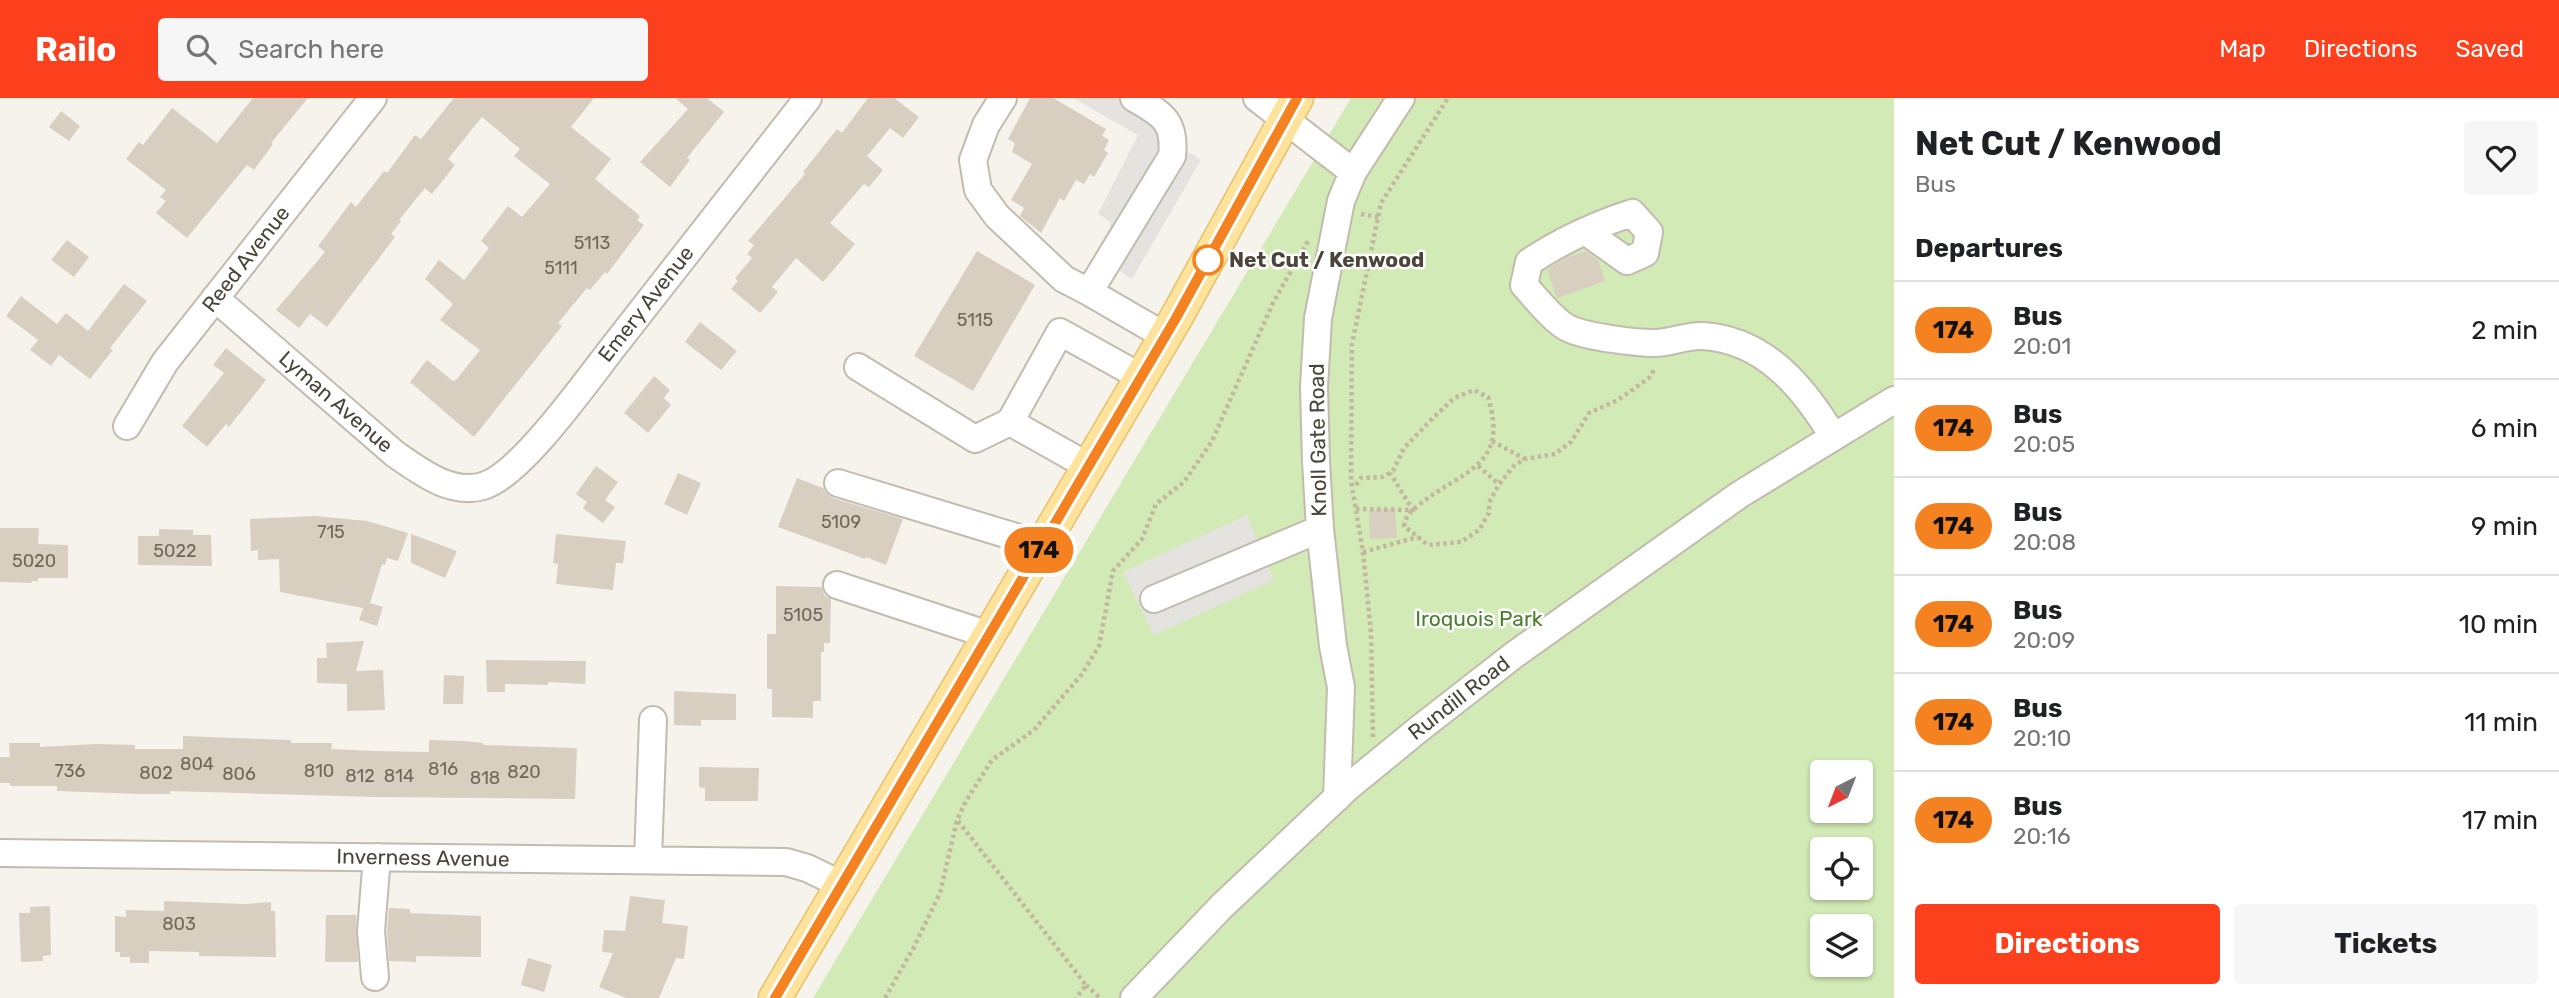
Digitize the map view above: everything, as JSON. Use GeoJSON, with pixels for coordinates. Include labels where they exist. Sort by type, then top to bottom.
{"type":"FeatureCollection","features":[{"type":"Feature","properties":{"kind":"main road"},"geometry":{"type":"LineString","coordinates":[[775,998],[1141,377],[1290,109]]}},
{"type":"Feature","properties":{"kind":"street","name":"Reed Avenue"},"geometry":{"type":"LineString","coordinates":[[127,426],[165,362],[373,98]]}},
{"type":"Feature","properties":{"kind":"street","name":"Emery Avenue"},"geometry":{"type":"LineString","coordinates":[[467,488],[486,485],[507,475],[521,461],[808,98]]}},
{"type":"Feature","properties":{"kind":"street"},"geometry":{"type":"LineString","coordinates":[[1003,98],[986,125],[973,160],[978,190],[997,216],[1064,279],[1165,335]]}},
{"type":"Feature","properties":{"kind":"street"},"geometry":{"type":"LineString","coordinates":[[1089,292],[1172,156],[1174,140],[1170,126],[1160,113],[1134,98]]}},
{"type":"Feature","properties":{"kind":"street"},"geometry":{"type":"LineString","coordinates":[[1257,98],[1290,109],[1353,172]]}},
{"type":"Feature","properties":{"kind":"street","name":"Knoll Gate Road"},"geometry":{"type":"LineString","coordinates":[[1337,798],[1341,687],[1333,646],[1320,530],[1314,387],[1318,318],[1340,201],[1353,172],[1401,98]]}},
{"type":"Feature","properties":{"kind":"street"},"geometry":{"type":"LineString","coordinates":[[1585,231],[1560,241],[1530,262],[1524,285],[1569,329],[1614,339],[1655,343],[1702,336],[1736,343],[1768,359],[1798,384],[1833,436]]}},
{"type":"Feature","properties":{"kind":"street","name":"Lyman Avenue"},"geometry":{"type":"LineString","coordinates":[[215,298],[395,454],[425,475],[448,485],[467,488]]}},
{"type":"Feature","properties":{"kind":"street"},"geometry":{"type":"LineString","coordinates":[[858,367],[975,439],[1010,422],[1060,332],[1141,377]]}},
{"type":"Feature","properties":{"kind":"street","name":"Rundill Road"},"geometry":{"type":"LineString","coordinates":[[1134,998],[1213,915],[1386,755],[1555,625],[1739,495],[1894,400]]}},
{"type":"Feature","properties":{"kind":"street"},"geometry":{"type":"LineString","coordinates":[[1010,422],[1088,466]]}},
{"type":"Feature","properties":{"kind":"street"},"geometry":{"type":"LineString","coordinates":[[838,483],[1042,545]]}},
{"type":"Feature","properties":{"kind":"street"},"geometry":{"type":"LineString","coordinates":[[1154,599],[1320,530]]}},
{"type":"Feature","properties":{"kind":"street"},"geometry":{"type":"LineString","coordinates":[[837,584],[989,635]]}},
{"type":"Feature","properties":{"kind":"street"},"geometry":{"type":"LineString","coordinates":[[648,860],[653,720]]}},
{"type":"Feature","properties":{"kind":"street","name":"Inverness Avenue"},"geometry":{"type":"LineString","coordinates":[[0,853],[786,862],[807,868],[842,885]]}},
{"type":"Feature","properties":{"kind":"street"},"geometry":{"type":"LineString","coordinates":[[375,977],[371,931],[377,857]]}},
{"type":"Feature","properties":{"kind":"path"},"geometry":{"type":"LineString","coordinates":[[1386,755],[1371,735],[1371,633],[1363,552],[1351,481],[1352,344],[1381,203],[1448,98]]}},
{"type":"Feature","properties":{"kind":"path"},"geometry":{"type":"LineString","coordinates":[[1356,212],[1378,217]]}},
{"type":"Feature","properties":{"kind":"path"},"geometry":{"type":"LineString","coordinates":[[885,998],[914,947],[940,892],[957,820],[966,801],[992,760],[1034,730],[1082,674],[1099,646],[1113,571],[1142,539],[1156,504],[1184,482],[1212,441],[1273,303],[1311,237]]}},
{"type":"Feature","properties":{"kind":"path"},"geometry":{"type":"LineString","coordinates":[[1356,485],[1361,478],[1382,477],[1390,473],[1404,448],[1454,398],[1474,390],[1488,397],[1494,414],[1492,440],[1482,463],[1429,497],[1406,516],[1404,526],[1428,545],[1461,542],[1479,530],[1489,513],[1489,503],[1499,484],[1514,466],[1525,459],[1555,454],[1571,442],[1589,413],[1618,400],[1649,378],[1665,351],[1665,342]]}},
{"type":"Feature","properties":{"kind":"path"},"geometry":{"type":"LineString","coordinates":[[1492,440],[1525,459]]}},
{"type":"Feature","properties":{"kind":"path"},"geometry":{"type":"LineString","coordinates":[[1478,466],[1499,484]]}},
{"type":"Feature","properties":{"kind":"path"},"geometry":{"type":"LineString","coordinates":[[1390,473],[1413,510]]}},
{"type":"Feature","properties":{"kind":"path"},"geometry":{"type":"LineString","coordinates":[[1356,509],[1413,510]]}},
{"type":"Feature","properties":{"kind":"path"},"geometry":{"type":"LineString","coordinates":[[1363,552],[1418,537]]}},
{"type":"Feature","properties":{"kind":"path"},"geometry":{"type":"LineString","coordinates":[[957,820],[1086,985],[1100,998]]}},
{"type":"Feature","properties":{"kind":"path"},"geometry":{"type":"LineString","coordinates":[[1076,998],[1086,985]]}},
{"type":"Feature","properties":{"kind":"green space","name":"Iroquois Park"},"geometry":{"type":"Polygon","coordinates":[[[1351,98],[1894,98],[1894,998],[813,998],[1351,98]]]}},
{"type":"Feature","properties":{"kind":"shaded area"},"geometry":{"type":"Polygon","coordinates":[[[1073,98],[1160,98],[1181,117],[1187,151],[1201,160],[1132,279],[1094,255],[1110,227],[1110,222],[1098,214],[1138,135],[1073,98]]]}},
{"type":"Feature","properties":{"kind":"shaded area"},"geometry":{"type":"Polygon","coordinates":[[[1247,515],[1274,580],[1154,635],[1123,572],[1247,515]]]}},
{"type":"Feature","properties":{"kind":"building"},"geometry":{"type":"Polygon","coordinates":[[[253,98],[308,98],[271,143],[273,144],[254,170],[247,165],[187,238],[156,213],[166,201],[160,197],[166,190],[126,159],[139,142],[143,145],[172,108],[217,143],[253,98]]]}},
{"type":"Feature","properties":{"kind":"building"},"geometry":{"type":"Polygon","coordinates":[[[454,98],[594,98],[571,127],[611,159],[595,179],[640,216],[637,220],[644,225],[607,274],[605,272],[590,290],[587,288],[558,323],[562,326],[474,437],[410,382],[427,360],[453,381],[456,380],[480,350],[440,320],[453,304],[425,279],[439,260],[464,280],[489,248],[481,241],[508,206],[522,217],[550,184],[514,156],[520,149],[482,117],[448,159],[455,165],[432,194],[425,188],[399,220],[401,221],[391,234],[395,237],[327,327],[310,314],[299,328],[276,310],[325,252],[318,246],[351,202],[356,207],[384,171],[387,173],[415,135],[421,139],[454,98]]]}},
{"type":"Feature","properties":{"kind":"building"},"geometry":{"type":"Polygon","coordinates":[[[675,98],[707,98],[724,112],[687,158],[690,160],[670,187],[640,162],[688,109],[675,98]]]}},
{"type":"Feature","properties":{"kind":"building"},"geometry":{"type":"Polygon","coordinates":[[[868,98],[894,98],[919,117],[903,138],[890,128],[867,156],[883,170],[869,187],[864,184],[830,223],[855,244],[823,282],[796,258],[772,287],[778,292],[760,313],[731,289],[738,281],[735,278],[752,258],[747,254],[754,245],[748,241],[805,174],[803,172],[837,129],[842,133],[868,98]]]}},
{"type":"Feature","properties":{"kind":"building"},"geometry":{"type":"Polygon","coordinates":[[[1030,98],[1053,98],[1106,129],[1102,136],[1109,140],[1104,150],[1108,153],[1094,177],[1090,174],[1084,184],[1076,180],[1064,201],[1060,198],[1041,233],[1020,216],[1024,208],[1011,200],[1032,164],[1012,152],[1015,143],[1008,139],[1030,98]]]}},
{"type":"Feature","properties":{"kind":"building"},"geometry":{"type":"Polygon","coordinates":[[[61,111],[80,126],[69,141],[49,127],[61,111]]]}},
{"type":"Feature","properties":{"kind":"building"},"geometry":{"type":"Polygon","coordinates":[[[67,240],[89,257],[74,277],[51,260],[67,240]]]}},
{"type":"Feature","properties":{"kind":"building"},"geometry":{"type":"Polygon","coordinates":[[[977,251],[1035,285],[973,391],[914,356],[977,251]]]}},
{"type":"Feature","properties":{"kind":"building"},"geometry":{"type":"Polygon","coordinates":[[[1586,251],[1598,260],[1605,281],[1557,298],[1547,269],[1586,251]]]}},
{"type":"Feature","properties":{"kind":"building"},"geometry":{"type":"Polygon","coordinates":[[[124,284],[147,301],[110,348],[113,350],[90,379],[59,355],[51,366],[30,350],[38,340],[6,316],[21,296],[57,324],[66,313],[88,331],[124,284]]]}},
{"type":"Feature","properties":{"kind":"building"},"geometry":{"type":"Polygon","coordinates":[[[700,322],[737,351],[721,370],[685,342],[700,322]]]}},
{"type":"Feature","properties":{"kind":"building"},"geometry":{"type":"Polygon","coordinates":[[[226,348],[266,380],[229,427],[226,424],[207,447],[182,426],[224,373],[213,365],[226,348]]]}},
{"type":"Feature","properties":{"kind":"building"},"geometry":{"type":"Polygon","coordinates":[[[654,376],[670,390],[664,398],[671,405],[648,433],[624,413],[654,376]]]}},
{"type":"Feature","properties":{"kind":"building"},"geometry":{"type":"Polygon","coordinates":[[[596,466],[618,482],[605,500],[615,507],[603,523],[583,508],[587,502],[576,494],[596,466]]]}},
{"type":"Feature","properties":{"kind":"building"},"geometry":{"type":"Polygon","coordinates":[[[678,473],[701,483],[687,515],[664,504],[678,473]]]}},
{"type":"Feature","properties":{"kind":"building"},"geometry":{"type":"Polygon","coordinates":[[[797,478],[823,488],[833,498],[903,519],[886,565],[778,527],[797,478]]]}},
{"type":"Feature","properties":{"kind":"building"},"geometry":{"type":"Polygon","coordinates":[[[1395,509],[1397,538],[1370,539],[1369,510],[1395,509]]]}},
{"type":"Feature","properties":{"kind":"building"},"geometry":{"type":"Polygon","coordinates":[[[315,516],[367,521],[408,533],[398,561],[387,558],[385,565],[382,564],[370,603],[383,607],[377,626],[359,620],[363,608],[280,592],[279,559],[258,560],[258,550],[251,551],[250,519],[315,516]]]}},
{"type":"Feature","properties":{"kind":"building"},"geometry":{"type":"Polygon","coordinates":[[[0,528],[39,528],[38,544],[68,545],[68,578],[38,578],[38,581],[31,583],[0,582],[0,528]]]}},
{"type":"Feature","properties":{"kind":"building"},"geometry":{"type":"Polygon","coordinates":[[[159,529],[193,530],[193,535],[211,535],[212,566],[138,565],[138,536],[159,536],[159,529]]]}},
{"type":"Feature","properties":{"kind":"building"},"geometry":{"type":"Polygon","coordinates":[[[411,534],[457,551],[445,578],[411,563],[411,534]]]}},
{"type":"Feature","properties":{"kind":"building"},"geometry":{"type":"Polygon","coordinates":[[[556,534],[626,541],[623,563],[616,563],[613,590],[556,584],[558,564],[553,563],[556,534]]]}},
{"type":"Feature","properties":{"kind":"building"},"geometry":{"type":"Polygon","coordinates":[[[776,586],[822,587],[824,595],[831,599],[830,643],[824,643],[824,652],[821,652],[821,701],[813,701],[813,718],[772,717],[772,689],[767,689],[767,634],[776,634],[776,586]]]}},
{"type":"Feature","properties":{"kind":"building"},"geometry":{"type":"Polygon","coordinates":[[[364,641],[356,671],[383,670],[385,710],[347,711],[347,684],[317,683],[317,658],[327,658],[326,643],[364,641]]]}},
{"type":"Feature","properties":{"kind":"building"},"geometry":{"type":"Polygon","coordinates":[[[486,660],[586,661],[585,684],[505,684],[505,692],[487,692],[486,660]]]}},
{"type":"Feature","properties":{"kind":"building"},"geometry":{"type":"Polygon","coordinates":[[[444,675],[464,676],[463,704],[443,704],[444,675]]]}},
{"type":"Feature","properties":{"kind":"building"},"geometry":{"type":"Polygon","coordinates":[[[674,691],[736,694],[736,720],[701,720],[701,726],[674,725],[674,691]]]}},
{"type":"Feature","properties":{"kind":"building"},"geometry":{"type":"Polygon","coordinates":[[[183,736],[332,743],[331,749],[374,751],[429,752],[429,740],[577,748],[575,799],[170,791],[170,794],[142,794],[57,791],[57,786],[10,786],[10,783],[0,783],[0,757],[10,757],[9,743],[40,743],[40,747],[96,744],[135,745],[135,749],[183,749],[183,736]]]}},
{"type":"Feature","properties":{"kind":"building"},"geometry":{"type":"Polygon","coordinates":[[[699,767],[759,768],[758,801],[705,801],[705,788],[699,787],[699,767]]]}},
{"type":"Feature","properties":{"kind":"building"},"geometry":{"type":"Polygon","coordinates":[[[630,896],[665,900],[662,923],[688,926],[684,959],[676,958],[659,998],[626,998],[599,987],[613,953],[602,952],[604,930],[625,931],[630,896]]]}},
{"type":"Feature","properties":{"kind":"building"},"geometry":{"type":"Polygon","coordinates":[[[164,901],[245,904],[271,902],[271,911],[275,911],[276,957],[199,956],[199,952],[149,951],[149,963],[130,963],[130,957],[120,957],[120,952],[115,952],[115,916],[126,917],[126,910],[164,911],[164,901]]]}},
{"type":"Feature","properties":{"kind":"building"},"geometry":{"type":"Polygon","coordinates":[[[50,906],[51,955],[43,956],[43,961],[21,962],[19,913],[30,913],[30,907],[50,906]]]}},
{"type":"Feature","properties":{"kind":"building"},"geometry":{"type":"Polygon","coordinates":[[[389,908],[410,909],[410,913],[481,916],[481,957],[416,956],[416,962],[389,961],[389,908]]]}},
{"type":"Feature","properties":{"kind":"building"},"geometry":{"type":"Polygon","coordinates":[[[326,915],[356,915],[358,962],[325,962],[326,915]]]}},
{"type":"Feature","properties":{"kind":"building"},"geometry":{"type":"Polygon","coordinates":[[[528,958],[552,965],[544,992],[521,985],[528,958]]]}},
{"type":"Feature","properties":{"kind":"bus line","name":"174"},"geometry":{"type":"LineString","coordinates":[[775,998],[1176,318],[1297,98]]}},
{"type":"Feature","properties":{"kind":"place","name":"Net Cut / Kenwood"},"geometry":{"type":"Point","coordinates":[1208,260]}}]}
